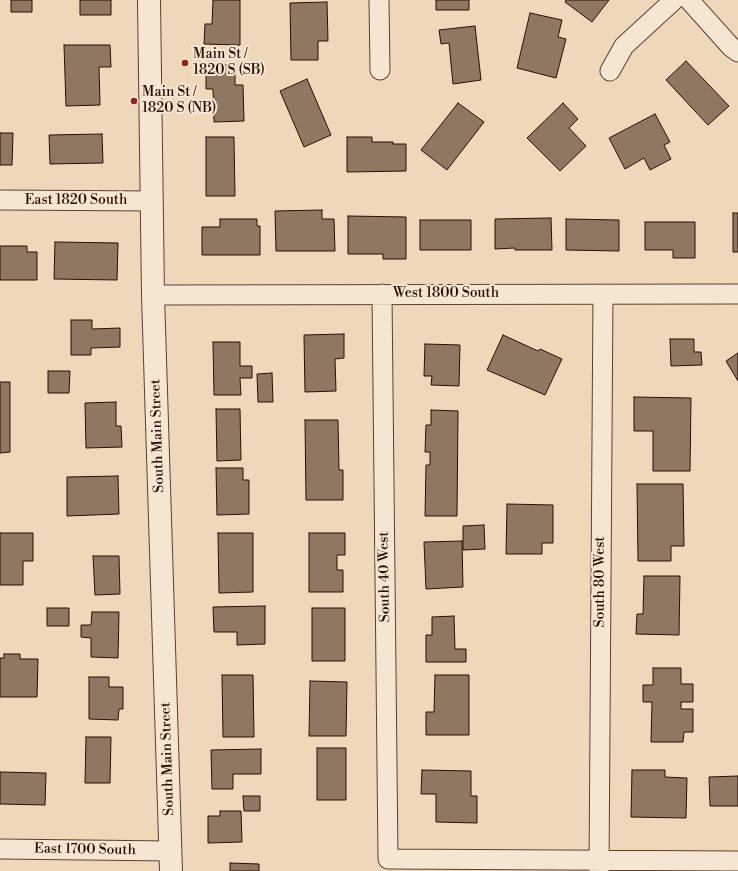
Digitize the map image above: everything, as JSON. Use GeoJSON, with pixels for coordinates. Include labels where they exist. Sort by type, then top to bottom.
{"type":"FeatureCollection","features":[{"type":"Feature","properties":{"kind":"street","name":"South Main Street"},"geometry":{"type":"LineString","coordinates":[[149,0],[153,295],[171,861]]}},
{"type":"Feature","properties":{"kind":"street"},"geometry":{"type":"LineString","coordinates":[[379,0],[380,70]]}},
{"type":"Feature","properties":{"kind":"street"},"geometry":{"type":"LineString","coordinates":[[610,71],[624,46],[674,0]]}},
{"type":"Feature","properties":{"kind":"street"},"geometry":{"type":"LineString","coordinates":[[689,0],[731,47],[738,52]]}},
{"type":"Feature","properties":{"kind":"street","name":"East 1820 South"},"geometry":{"type":"LineString","coordinates":[[0,200],[152,201]]}},
{"type":"Feature","properties":{"kind":"street","name":"South 40 West"},"geometry":{"type":"LineString","coordinates":[[382,294],[388,859],[599,866]]}},
{"type":"Feature","properties":{"kind":"street","name":"South 80 West"},"geometry":{"type":"LineString","coordinates":[[599,866],[603,294]]}},
{"type":"Feature","properties":{"kind":"street","name":"West 1800 South"},"geometry":{"type":"LineString","coordinates":[[153,295],[738,294]]}},
{"type":"Feature","properties":{"kind":"street","name":"East 1700 South"},"geometry":{"type":"LineString","coordinates":[[0,849],[171,861]]}},
{"type":"Feature","properties":{"kind":"street"},"geometry":{"type":"LineString","coordinates":[[599,866],[738,861]]}},
{"type":"Feature","properties":{"kind":"building"},"geometry":{"type":"Polygon","coordinates":[[[11,0],[32,0],[32,12],[11,12],[11,0]]]}},
{"type":"Feature","properties":{"kind":"building"},"geometry":{"type":"Polygon","coordinates":[[[80,0],[111,0],[111,15],[80,15],[80,0]]]}},
{"type":"Feature","properties":{"kind":"building"},"geometry":{"type":"Polygon","coordinates":[[[213,0],[240,0],[240,45],[204,44],[205,24],[212,24],[213,0]]]}},
{"type":"Feature","properties":{"kind":"building"},"geometry":{"type":"Polygon","coordinates":[[[436,0],[469,0],[469,10],[436,10],[436,0]]]}},
{"type":"Feature","properties":{"kind":"building"},"geometry":{"type":"Polygon","coordinates":[[[566,0],[609,0],[592,22],[565,2],[566,0]]]}},
{"type":"Feature","properties":{"kind":"building"},"geometry":{"type":"Polygon","coordinates":[[[327,2],[328,41],[318,41],[318,60],[291,60],[290,3],[327,2]]]}},
{"type":"Feature","properties":{"kind":"building"},"geometry":{"type":"Polygon","coordinates":[[[530,13],[562,20],[558,37],[566,39],[556,78],[517,68],[530,13]]]}},
{"type":"Feature","properties":{"kind":"building"},"geometry":{"type":"Polygon","coordinates":[[[475,26],[481,80],[453,84],[449,43],[441,44],[439,30],[475,26]]]}},
{"type":"Feature","properties":{"kind":"building"},"geometry":{"type":"Polygon","coordinates":[[[64,45],[110,45],[111,67],[99,67],[100,105],[66,106],[64,45]]]}},
{"type":"Feature","properties":{"kind":"building"},"geometry":{"type":"Polygon","coordinates":[[[686,61],[729,106],[708,125],[666,80],[686,61]]]}},
{"type":"Feature","properties":{"kind":"building"},"geometry":{"type":"Polygon","coordinates":[[[206,65],[235,65],[235,85],[243,85],[244,121],[214,122],[213,89],[206,89],[206,65]]]}},
{"type":"Feature","properties":{"kind":"building"},"geometry":{"type":"Polygon","coordinates":[[[307,79],[331,135],[304,147],[280,91],[307,79]]]}},
{"type":"Feature","properties":{"kind":"building"},"geometry":{"type":"Polygon","coordinates":[[[458,103],[484,122],[447,170],[421,150],[458,103]]]}},
{"type":"Feature","properties":{"kind":"building"},"geometry":{"type":"Polygon","coordinates":[[[563,103],[578,119],[569,128],[586,146],[560,171],[527,138],[563,103]]]}},
{"type":"Feature","properties":{"kind":"building"},"geometry":{"type":"Polygon","coordinates":[[[655,114],[670,142],[664,145],[671,159],[650,170],[644,158],[625,169],[609,138],[655,114]]]}},
{"type":"Feature","properties":{"kind":"building"},"geometry":{"type":"Polygon","coordinates":[[[0,133],[13,133],[12,165],[0,165],[0,133]]]}},
{"type":"Feature","properties":{"kind":"building"},"geometry":{"type":"Polygon","coordinates":[[[102,134],[103,163],[50,164],[49,135],[102,134]]]}},
{"type":"Feature","properties":{"kind":"building"},"geometry":{"type":"Polygon","coordinates":[[[206,137],[234,137],[235,196],[206,196],[206,137]]]}},
{"type":"Feature","properties":{"kind":"building"},"geometry":{"type":"Polygon","coordinates":[[[347,137],[372,137],[372,142],[393,142],[393,144],[406,144],[406,171],[347,172],[347,137]]]}},
{"type":"Feature","properties":{"kind":"building"},"geometry":{"type":"Polygon","coordinates":[[[322,210],[322,219],[334,219],[335,251],[276,251],[275,211],[322,210]]]}},
{"type":"Feature","properties":{"kind":"building"},"geometry":{"type":"Polygon","coordinates":[[[733,213],[738,213],[738,252],[733,252],[733,213]]]}},
{"type":"Feature","properties":{"kind":"building"},"geometry":{"type":"Polygon","coordinates":[[[348,216],[406,217],[406,259],[383,259],[383,254],[348,254],[348,216]]]}},
{"type":"Feature","properties":{"kind":"building"},"geometry":{"type":"Polygon","coordinates":[[[551,218],[552,250],[515,250],[515,248],[495,249],[495,219],[551,218]]]}},
{"type":"Feature","properties":{"kind":"building"},"geometry":{"type":"Polygon","coordinates":[[[220,219],[257,219],[257,226],[260,226],[260,255],[202,255],[202,227],[220,227],[220,219]]]}},
{"type":"Feature","properties":{"kind":"building"},"geometry":{"type":"Polygon","coordinates":[[[566,219],[619,220],[619,251],[566,250],[566,219]]]}},
{"type":"Feature","properties":{"kind":"building"},"geometry":{"type":"Polygon","coordinates":[[[420,220],[471,220],[471,250],[420,250],[420,220]]]}},
{"type":"Feature","properties":{"kind":"building"},"geometry":{"type":"Polygon","coordinates":[[[645,222],[695,222],[695,258],[673,258],[673,250],[645,250],[645,222]]]}},
{"type":"Feature","properties":{"kind":"building"},"geometry":{"type":"Polygon","coordinates":[[[55,242],[118,243],[117,280],[54,279],[55,242]]]}},
{"type":"Feature","properties":{"kind":"building"},"geometry":{"type":"Polygon","coordinates":[[[0,246],[27,246],[27,252],[37,252],[37,280],[0,280],[0,246]]]}},
{"type":"Feature","properties":{"kind":"building"},"geometry":{"type":"Polygon","coordinates":[[[71,320],[92,320],[92,329],[120,328],[120,347],[91,348],[91,355],[71,355],[71,320]]]}},
{"type":"Feature","properties":{"kind":"building"},"geometry":{"type":"Polygon","coordinates":[[[344,334],[344,358],[335,359],[336,391],[305,392],[304,335],[344,334]]]}},
{"type":"Feature","properties":{"kind":"building"},"geometry":{"type":"Polygon","coordinates":[[[503,335],[538,351],[540,349],[562,359],[545,395],[487,370],[503,335]]]}},
{"type":"Feature","properties":{"kind":"building"},"geometry":{"type":"Polygon","coordinates":[[[670,339],[694,339],[694,352],[701,352],[702,365],[671,366],[670,339]]]}},
{"type":"Feature","properties":{"kind":"building"},"geometry":{"type":"Polygon","coordinates":[[[213,342],[240,342],[240,366],[252,366],[252,378],[240,378],[241,395],[214,395],[213,342]]]}},
{"type":"Feature","properties":{"kind":"building"},"geometry":{"type":"Polygon","coordinates":[[[425,344],[460,345],[459,386],[431,385],[432,376],[424,376],[425,344]]]}},
{"type":"Feature","properties":{"kind":"building"},"geometry":{"type":"Polygon","coordinates":[[[738,353],[738,381],[726,361],[738,353]]]}},
{"type":"Feature","properties":{"kind":"building"},"geometry":{"type":"Polygon","coordinates":[[[48,371],[70,371],[69,393],[48,393],[48,371]]]}},
{"type":"Feature","properties":{"kind":"building"},"geometry":{"type":"Polygon","coordinates":[[[272,373],[273,402],[258,402],[257,374],[272,373]]]}},
{"type":"Feature","properties":{"kind":"building"},"geometry":{"type":"Polygon","coordinates":[[[0,382],[10,382],[10,452],[0,453],[0,382]]]}},
{"type":"Feature","properties":{"kind":"building"},"geometry":{"type":"Polygon","coordinates":[[[634,397],[691,398],[690,471],[653,471],[653,431],[634,431],[634,397]]]}},
{"type":"Feature","properties":{"kind":"building"},"geometry":{"type":"Polygon","coordinates":[[[116,402],[116,426],[121,426],[122,447],[86,448],[85,403],[116,402]]]}},
{"type":"Feature","properties":{"kind":"building"},"geometry":{"type":"Polygon","coordinates":[[[216,409],[240,409],[241,460],[217,461],[216,409]]]}},
{"type":"Feature","properties":{"kind":"building"},"geometry":{"type":"Polygon","coordinates":[[[431,410],[458,411],[457,516],[425,516],[426,465],[430,465],[430,452],[425,452],[426,425],[431,425],[431,410]]]}},
{"type":"Feature","properties":{"kind":"building"},"geometry":{"type":"Polygon","coordinates":[[[305,420],[338,420],[339,470],[343,470],[343,500],[306,500],[305,420]]]}},
{"type":"Feature","properties":{"kind":"building"},"geometry":{"type":"Polygon","coordinates":[[[216,468],[243,468],[243,480],[249,480],[249,514],[217,515],[216,468]]]}},
{"type":"Feature","properties":{"kind":"building"},"geometry":{"type":"Polygon","coordinates":[[[118,476],[119,514],[67,516],[67,477],[118,476]]]}},
{"type":"Feature","properties":{"kind":"building"},"geometry":{"type":"Polygon","coordinates":[[[637,484],[683,484],[684,546],[671,546],[671,561],[638,561],[637,484]]]}},
{"type":"Feature","properties":{"kind":"building"},"geometry":{"type":"Polygon","coordinates":[[[507,504],[553,505],[553,543],[542,543],[542,554],[506,554],[507,504]]]}},
{"type":"Feature","properties":{"kind":"building"},"geometry":{"type":"Polygon","coordinates":[[[484,525],[485,549],[463,550],[463,526],[484,525]]]}},
{"type":"Feature","properties":{"kind":"building"},"geometry":{"type":"Polygon","coordinates":[[[0,533],[33,533],[33,561],[23,561],[23,585],[0,585],[0,533]]]}},
{"type":"Feature","properties":{"kind":"building"},"geometry":{"type":"Polygon","coordinates":[[[218,533],[253,533],[253,592],[219,593],[218,533]]]}},
{"type":"Feature","properties":{"kind":"building"},"geometry":{"type":"Polygon","coordinates":[[[309,533],[345,533],[345,555],[337,555],[337,570],[343,570],[343,592],[309,592],[309,533]]]}},
{"type":"Feature","properties":{"kind":"building"},"geometry":{"type":"Polygon","coordinates":[[[462,541],[463,587],[426,589],[424,542],[462,541]]]}},
{"type":"Feature","properties":{"kind":"building"},"geometry":{"type":"Polygon","coordinates":[[[93,556],[119,556],[120,594],[95,595],[93,556]]]}},
{"type":"Feature","properties":{"kind":"building"},"geometry":{"type":"Polygon","coordinates":[[[644,576],[680,576],[679,635],[636,634],[637,614],[643,614],[644,576]]]}},
{"type":"Feature","properties":{"kind":"building"},"geometry":{"type":"Polygon","coordinates":[[[265,606],[265,644],[237,645],[237,632],[214,632],[213,607],[265,606]]]}},
{"type":"Feature","properties":{"kind":"building"},"geometry":{"type":"Polygon","coordinates":[[[47,608],[69,608],[69,626],[47,626],[47,608]]]}},
{"type":"Feature","properties":{"kind":"building"},"geometry":{"type":"Polygon","coordinates":[[[312,608],[345,608],[345,661],[312,661],[312,608]]]}},
{"type":"Feature","properties":{"kind":"building"},"geometry":{"type":"Polygon","coordinates":[[[92,612],[119,612],[118,658],[91,657],[91,638],[81,637],[81,625],[91,625],[92,612]]]}},
{"type":"Feature","properties":{"kind":"building"},"geometry":{"type":"Polygon","coordinates":[[[454,616],[455,649],[466,649],[466,662],[426,662],[426,635],[432,635],[432,617],[454,616]]]}},
{"type":"Feature","properties":{"kind":"building"},"geometry":{"type":"Polygon","coordinates":[[[4,654],[20,654],[20,659],[38,659],[37,697],[0,697],[0,658],[4,658],[4,654]]]}},
{"type":"Feature","properties":{"kind":"building"},"geometry":{"type":"Polygon","coordinates":[[[653,668],[681,668],[681,684],[693,684],[693,702],[681,702],[681,709],[693,709],[693,732],[684,732],[683,742],[651,742],[652,702],[643,702],[643,685],[653,685],[653,668]]]}},
{"type":"Feature","properties":{"kind":"building"},"geometry":{"type":"Polygon","coordinates":[[[222,675],[253,675],[254,737],[223,737],[222,675]]]}},
{"type":"Feature","properties":{"kind":"building"},"geometry":{"type":"Polygon","coordinates":[[[435,675],[469,675],[469,735],[426,735],[426,712],[434,712],[435,675]]]}},
{"type":"Feature","properties":{"kind":"building"},"geometry":{"type":"Polygon","coordinates":[[[89,677],[109,677],[109,687],[123,687],[123,709],[119,709],[118,720],[89,719],[89,677]]]}},
{"type":"Feature","properties":{"kind":"building"},"geometry":{"type":"Polygon","coordinates":[[[310,681],[347,682],[346,736],[309,736],[310,681]]]}},
{"type":"Feature","properties":{"kind":"building"},"geometry":{"type":"Polygon","coordinates":[[[86,737],[111,737],[110,783],[85,783],[86,737]]]}},
{"type":"Feature","properties":{"kind":"building"},"geometry":{"type":"Polygon","coordinates":[[[317,748],[346,748],[346,800],[317,800],[317,748]]]}},
{"type":"Feature","properties":{"kind":"building"},"geometry":{"type":"Polygon","coordinates":[[[261,749],[261,774],[233,774],[233,789],[212,789],[211,750],[261,749]]]}},
{"type":"Feature","properties":{"kind":"building"},"geometry":{"type":"Polygon","coordinates":[[[422,770],[471,771],[471,796],[477,796],[477,823],[436,822],[436,794],[421,794],[422,770]]]}},
{"type":"Feature","properties":{"kind":"building"},"geometry":{"type":"Polygon","coordinates":[[[632,770],[665,770],[665,777],[687,778],[686,818],[631,817],[632,770]]]}},
{"type":"Feature","properties":{"kind":"building"},"geometry":{"type":"Polygon","coordinates":[[[0,772],[46,773],[45,805],[0,804],[0,772]]]}},
{"type":"Feature","properties":{"kind":"building"},"geometry":{"type":"Polygon","coordinates":[[[738,776],[738,806],[710,806],[709,777],[738,776]]]}},
{"type":"Feature","properties":{"kind":"building"},"geometry":{"type":"Polygon","coordinates":[[[243,796],[260,796],[260,811],[244,811],[243,796]]]}},
{"type":"Feature","properties":{"kind":"building"},"geometry":{"type":"Polygon","coordinates":[[[220,811],[241,811],[242,842],[208,843],[208,816],[220,816],[220,811]]]}},
{"type":"Feature","properties":{"kind":"building"},"geometry":{"type":"Polygon","coordinates":[[[230,863],[259,864],[259,871],[230,871],[230,863]]]}},
{"type":"Feature","properties":{"kind":"place","name":"Main St / 1820 S (SB)"},"geometry":{"type":"Point","coordinates":[185,63]}},
{"type":"Feature","properties":{"kind":"place","name":"Main St / 1820 S (NB)"},"geometry":{"type":"Point","coordinates":[134,101]}}]}
